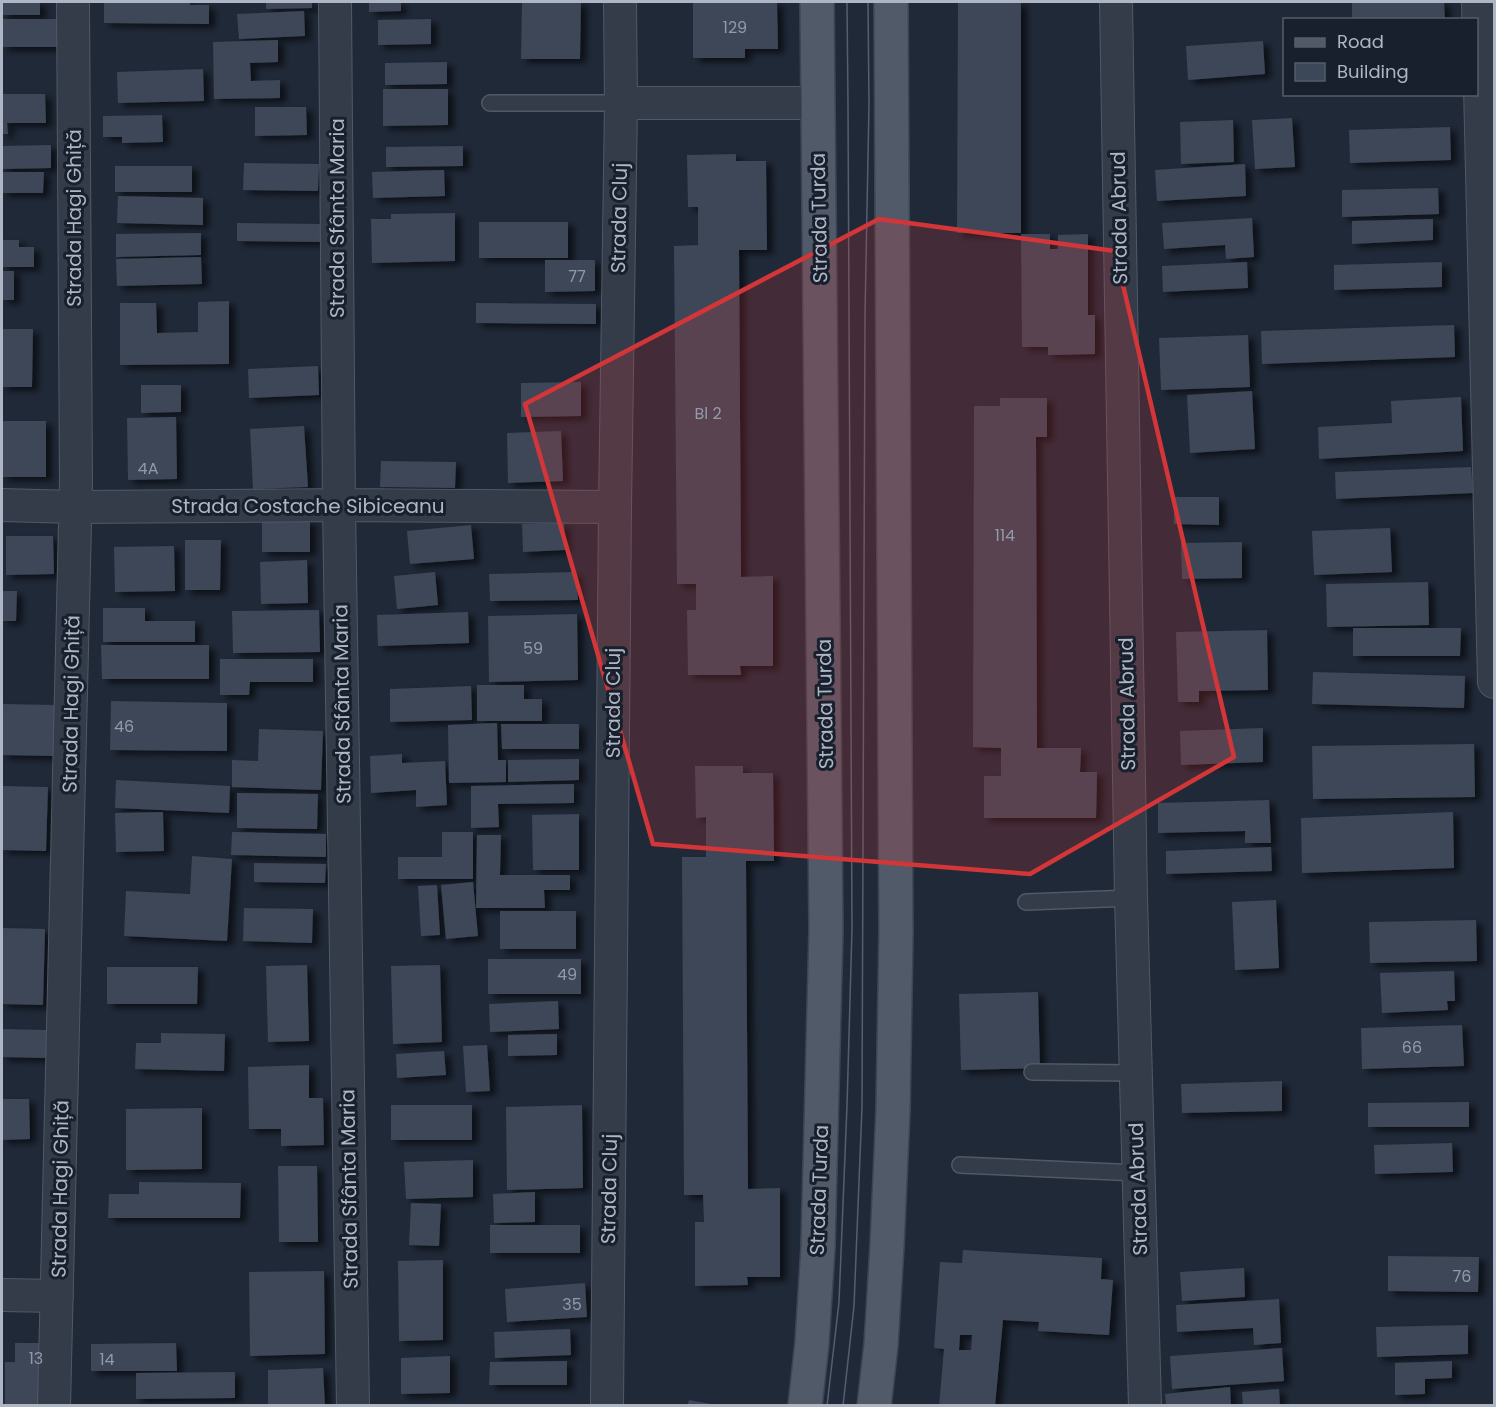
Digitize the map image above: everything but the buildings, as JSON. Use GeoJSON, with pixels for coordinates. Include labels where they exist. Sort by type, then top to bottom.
{"type":"FeatureCollection","features":[{"type":"Feature","properties":{"kind":"main road","name":"Strada Turda"},"geometry":{"type":"LineString","coordinates":[[805,1406],[812,1343],[818,1246],[826,930],[817,2]]}},
{"type":"Feature","properties":{"kind":"main road"},"geometry":{"type":"LineString","coordinates":[[874,1406],[881,1346],[888,1223],[893,1110],[896,933],[891,2]]}},
{"type":"Feature","properties":{"kind":"street","name":"Strada Hagi Ghiță"},"geometry":{"type":"LineString","coordinates":[[54,1406],[75,507],[73,2]]}},
{"type":"Feature","properties":{"kind":"street","name":"Strada Sfânta Maria"},"geometry":{"type":"LineString","coordinates":[[335,2],[339,505],[353,1406]]}},
{"type":"Feature","properties":{"kind":"street","name":"Strada Cluj"},"geometry":{"type":"LineString","coordinates":[[608,1406],[615,507],[621,103],[620,2]]}},
{"type":"Feature","properties":{"kind":"street","name":"Strada Abrud"},"geometry":{"type":"LineString","coordinates":[[1116,2],[1131,898],[1145,1406]]}},
{"type":"Feature","properties":{"kind":"street"},"geometry":{"type":"LineString","coordinates":[[1478,2],[1494,682]]}},
{"type":"Feature","properties":{"kind":"street"},"geometry":{"type":"LineString","coordinates":[[621,103],[818,104]]}},
{"type":"Feature","properties":{"kind":"street","name":"Strada Costache Sibiceanu"},"geometry":{"type":"LineString","coordinates":[[2,505],[615,507]]}},
{"type":"Feature","properties":{"kind":"street"},"geometry":{"type":"LineString","coordinates":[[2,1295],[57,1296]]}},
{"type":"Feature","properties":{"kind":"lane"},"geometry":{"type":"LineString","coordinates":[[489,103],[621,103]]}},
{"type":"Feature","properties":{"kind":"lane"},"geometry":{"type":"LineString","coordinates":[[1026,902],[1131,898]]}},
{"type":"Feature","properties":{"kind":"lane"},"geometry":{"type":"LineString","coordinates":[[1032,1072],[1135,1073]]}},
{"type":"Feature","properties":{"kind":"lane"},"geometry":{"type":"LineString","coordinates":[[960,1166],[1138,1173]]}},
{"type":"Feature","properties":{"kind":"highlighted area"},"geometry":{"type":"Polygon","coordinates":[[[879,219],[1115,251],[1234,757],[1030,874],[653,844],[525,404],[879,219]]]}},
{"type":"Feature","properties":{"kind":"tram line"},"geometry":{"type":"LineString","coordinates":[[827,1406],[839,1302],[852,929],[847,2]]}},
{"type":"Feature","properties":{"kind":"tram line"},"geometry":{"type":"LineString","coordinates":[[843,1406],[854,1306],[862,1107],[868,2]]}}]}
